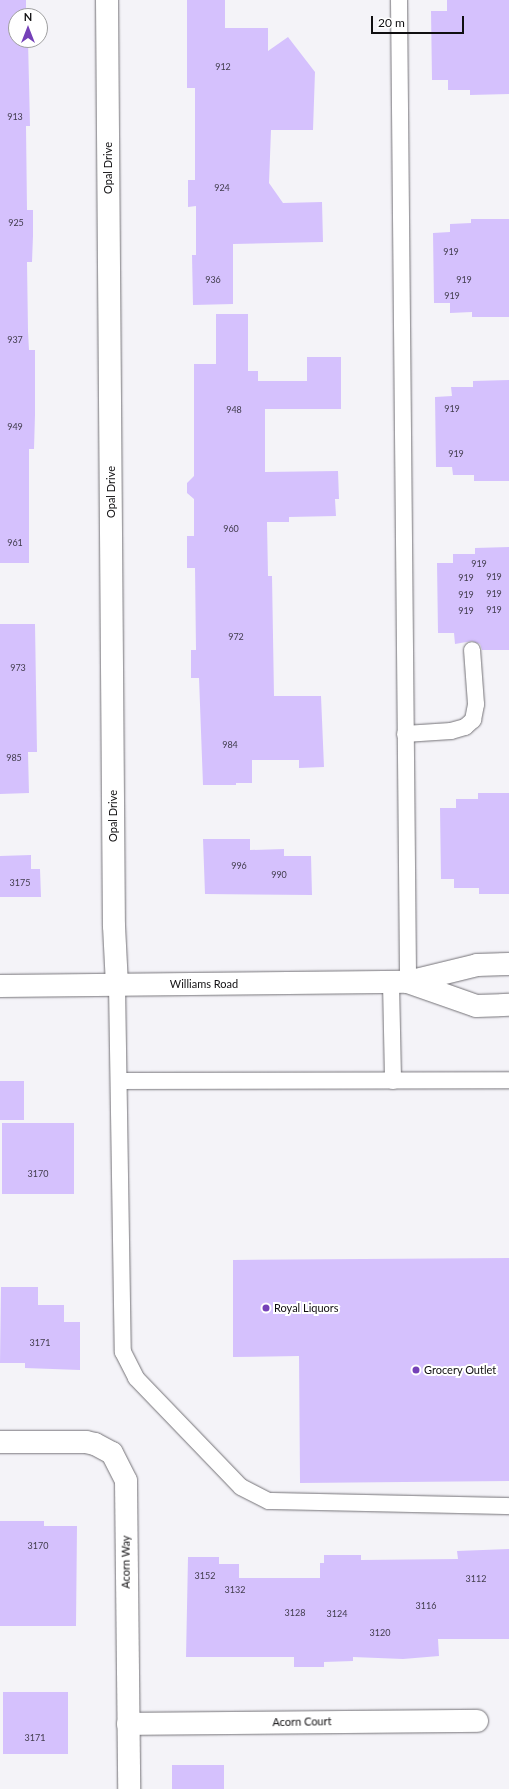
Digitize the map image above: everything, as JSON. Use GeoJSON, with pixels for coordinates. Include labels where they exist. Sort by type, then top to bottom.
{"type":"FeatureCollection","features":[{"type":"Feature","properties":{"kind":"street","name":"Opal Drive"},"geometry":{"type":"LineString","coordinates":[[107,0],[114,926],[117,985]]}},
{"type":"Feature","properties":{"kind":"street","name":"Williams Road"},"geometry":{"type":"LineString","coordinates":[[0,986],[400,982],[477,965],[509,964]]}},
{"type":"Feature","properties":{"kind":"street","name":"Williams Road"},"geometry":{"type":"LineString","coordinates":[[400,982],[476,1006],[509,1005]]}},
{"type":"Feature","properties":{"kind":"street","name":"Acorn Way"},"geometry":{"type":"LineString","coordinates":[[0,1442],[86,1442],[95,1444],[112,1453],[126,1481],[129,1789]]}},
{"type":"Feature","properties":{"kind":"street","name":"Acorn Court"},"geometry":{"type":"LineString","coordinates":[[128,1724],[477,1721]]}},
{"type":"Feature","properties":{"kind":"lane"},"geometry":{"type":"LineString","coordinates":[[393,1081],[400,982],[405,734],[399,0]]}},
{"type":"Feature","properties":{"kind":"lane"},"geometry":{"type":"LineString","coordinates":[[405,734],[450,731],[465,727],[473,720],[476,704],[472,650]]}},
{"type":"Feature","properties":{"kind":"lane"},"geometry":{"type":"LineString","coordinates":[[117,985],[122,1352],[136,1378],[241,1487],[269,1501],[509,1506]]}},
{"type":"Feature","properties":{"kind":"lane"},"geometry":{"type":"LineString","coordinates":[[119,1081],[509,1080]]}},
{"type":"Feature","properties":{"kind":"building"},"geometry":{"type":"Polygon","coordinates":[[[0,0],[26,0],[26,8],[8,8],[8,48],[28,48],[30,126],[26,126],[27,210],[33,210],[33,236],[32,262],[27,262],[28,331],[29,350],[35,350],[34,449],[29,449],[29,563],[0,563],[0,0]]]}},
{"type":"Feature","properties":{"kind":"building"},"geometry":{"type":"Polygon","coordinates":[[[187,0],[225,0],[225,28],[268,28],[268,51],[288,37],[315,72],[313,130],[271,130],[269,183],[283,203],[322,202],[323,242],[233,244],[233,304],[193,305],[192,255],[196,255],[196,206],[188,207],[188,180],[195,180],[195,88],[187,88],[187,0]]]}},
{"type":"Feature","properties":{"kind":"building"},"geometry":{"type":"Polygon","coordinates":[[[447,0],[509,0],[509,94],[470,95],[470,90],[448,90],[448,80],[432,80],[431,11],[447,11],[447,0]]]}},
{"type":"Feature","properties":{"kind":"building"},"geometry":{"type":"Polygon","coordinates":[[[471,219],[509,219],[509,317],[472,317],[472,312],[450,313],[450,303],[434,303],[433,233],[450,232],[450,224],[471,223],[471,219]]]}},
{"type":"Feature","properties":{"kind":"building"},"geometry":{"type":"Polygon","coordinates":[[[216,314],[248,314],[248,371],[258,371],[258,381],[307,381],[307,357],[341,357],[341,409],[265,409],[265,472],[338,471],[339,499],[335,499],[336,516],[289,517],[289,522],[267,522],[268,576],[272,576],[274,696],[321,696],[324,767],[299,768],[299,760],[252,760],[252,783],[236,783],[236,785],[203,785],[199,678],[191,678],[191,650],[196,650],[195,568],[187,568],[187,536],[194,536],[194,499],[187,493],[187,483],[194,476],[194,364],[216,364],[216,314]]]}},
{"type":"Feature","properties":{"kind":"building"},"geometry":{"type":"Polygon","coordinates":[[[509,380],[509,481],[474,481],[474,475],[453,475],[452,467],[436,467],[435,397],[452,396],[451,387],[473,387],[473,381],[509,380]]]}},
{"type":"Feature","properties":{"kind":"building"},"geometry":{"type":"Polygon","coordinates":[[[509,547],[509,650],[482,650],[480,644],[472,641],[455,644],[454,633],[438,633],[437,563],[453,563],[453,554],[475,554],[475,548],[509,547]]]}},
{"type":"Feature","properties":{"kind":"building"},"geometry":{"type":"Polygon","coordinates":[[[0,624],[35,624],[37,752],[28,752],[29,793],[0,794],[0,624]]]}},
{"type":"Feature","properties":{"kind":"building"},"geometry":{"type":"Polygon","coordinates":[[[478,793],[509,793],[509,894],[479,894],[479,888],[454,888],[454,879],[441,879],[440,808],[456,808],[456,799],[478,799],[478,793]]]}},
{"type":"Feature","properties":{"kind":"building"},"geometry":{"type":"Polygon","coordinates":[[[203,839],[250,839],[250,850],[284,849],[284,856],[311,856],[312,895],[205,894],[203,839]]]}},
{"type":"Feature","properties":{"kind":"building"},"geometry":{"type":"Polygon","coordinates":[[[31,855],[31,869],[40,869],[41,897],[0,897],[0,856],[31,855]]]}},
{"type":"Feature","properties":{"kind":"building"},"geometry":{"type":"Polygon","coordinates":[[[0,1081],[24,1081],[24,1120],[0,1120],[0,1081]]]}},
{"type":"Feature","properties":{"kind":"building"},"geometry":{"type":"Polygon","coordinates":[[[2,1123],[74,1123],[74,1194],[2,1194],[2,1123]]]}},
{"type":"Feature","properties":{"kind":"building"},"geometry":{"type":"Polygon","coordinates":[[[509,1258],[509,1481],[300,1483],[299,1356],[233,1357],[233,1260],[509,1258]]]}},
{"type":"Feature","properties":{"kind":"building"},"geometry":{"type":"Polygon","coordinates":[[[1,1287],[38,1287],[38,1305],[64,1305],[64,1322],[80,1322],[80,1370],[25,1368],[25,1363],[0,1363],[1,1287]]]}},
{"type":"Feature","properties":{"kind":"building"},"geometry":{"type":"Polygon","coordinates":[[[0,1521],[44,1521],[44,1526],[77,1526],[76,1626],[0,1626],[0,1521]]]}},
{"type":"Feature","properties":{"kind":"building"},"geometry":{"type":"Polygon","coordinates":[[[509,1549],[509,1639],[438,1639],[439,1656],[403,1659],[353,1657],[353,1661],[324,1662],[324,1667],[294,1667],[294,1657],[186,1657],[188,1557],[219,1557],[219,1564],[239,1564],[239,1578],[320,1578],[320,1563],[324,1563],[324,1555],[361,1555],[361,1560],[458,1559],[457,1551],[509,1549]]]}},
{"type":"Feature","properties":{"kind":"building"},"geometry":{"type":"Polygon","coordinates":[[[3,1692],[68,1692],[68,1754],[3,1754],[3,1692]]]}},
{"type":"Feature","properties":{"kind":"building"},"geometry":{"type":"Polygon","coordinates":[[[172,1765],[224,1765],[224,1789],[172,1789],[172,1765]]]}},
{"type":"Feature","properties":{"kind":"place","name":"Royal Liquors"},"geometry":{"type":"Point","coordinates":[266,1308]}},
{"type":"Feature","properties":{"kind":"place","name":"Grocery Outlet"},"geometry":{"type":"Point","coordinates":[416,1370]}}]}
